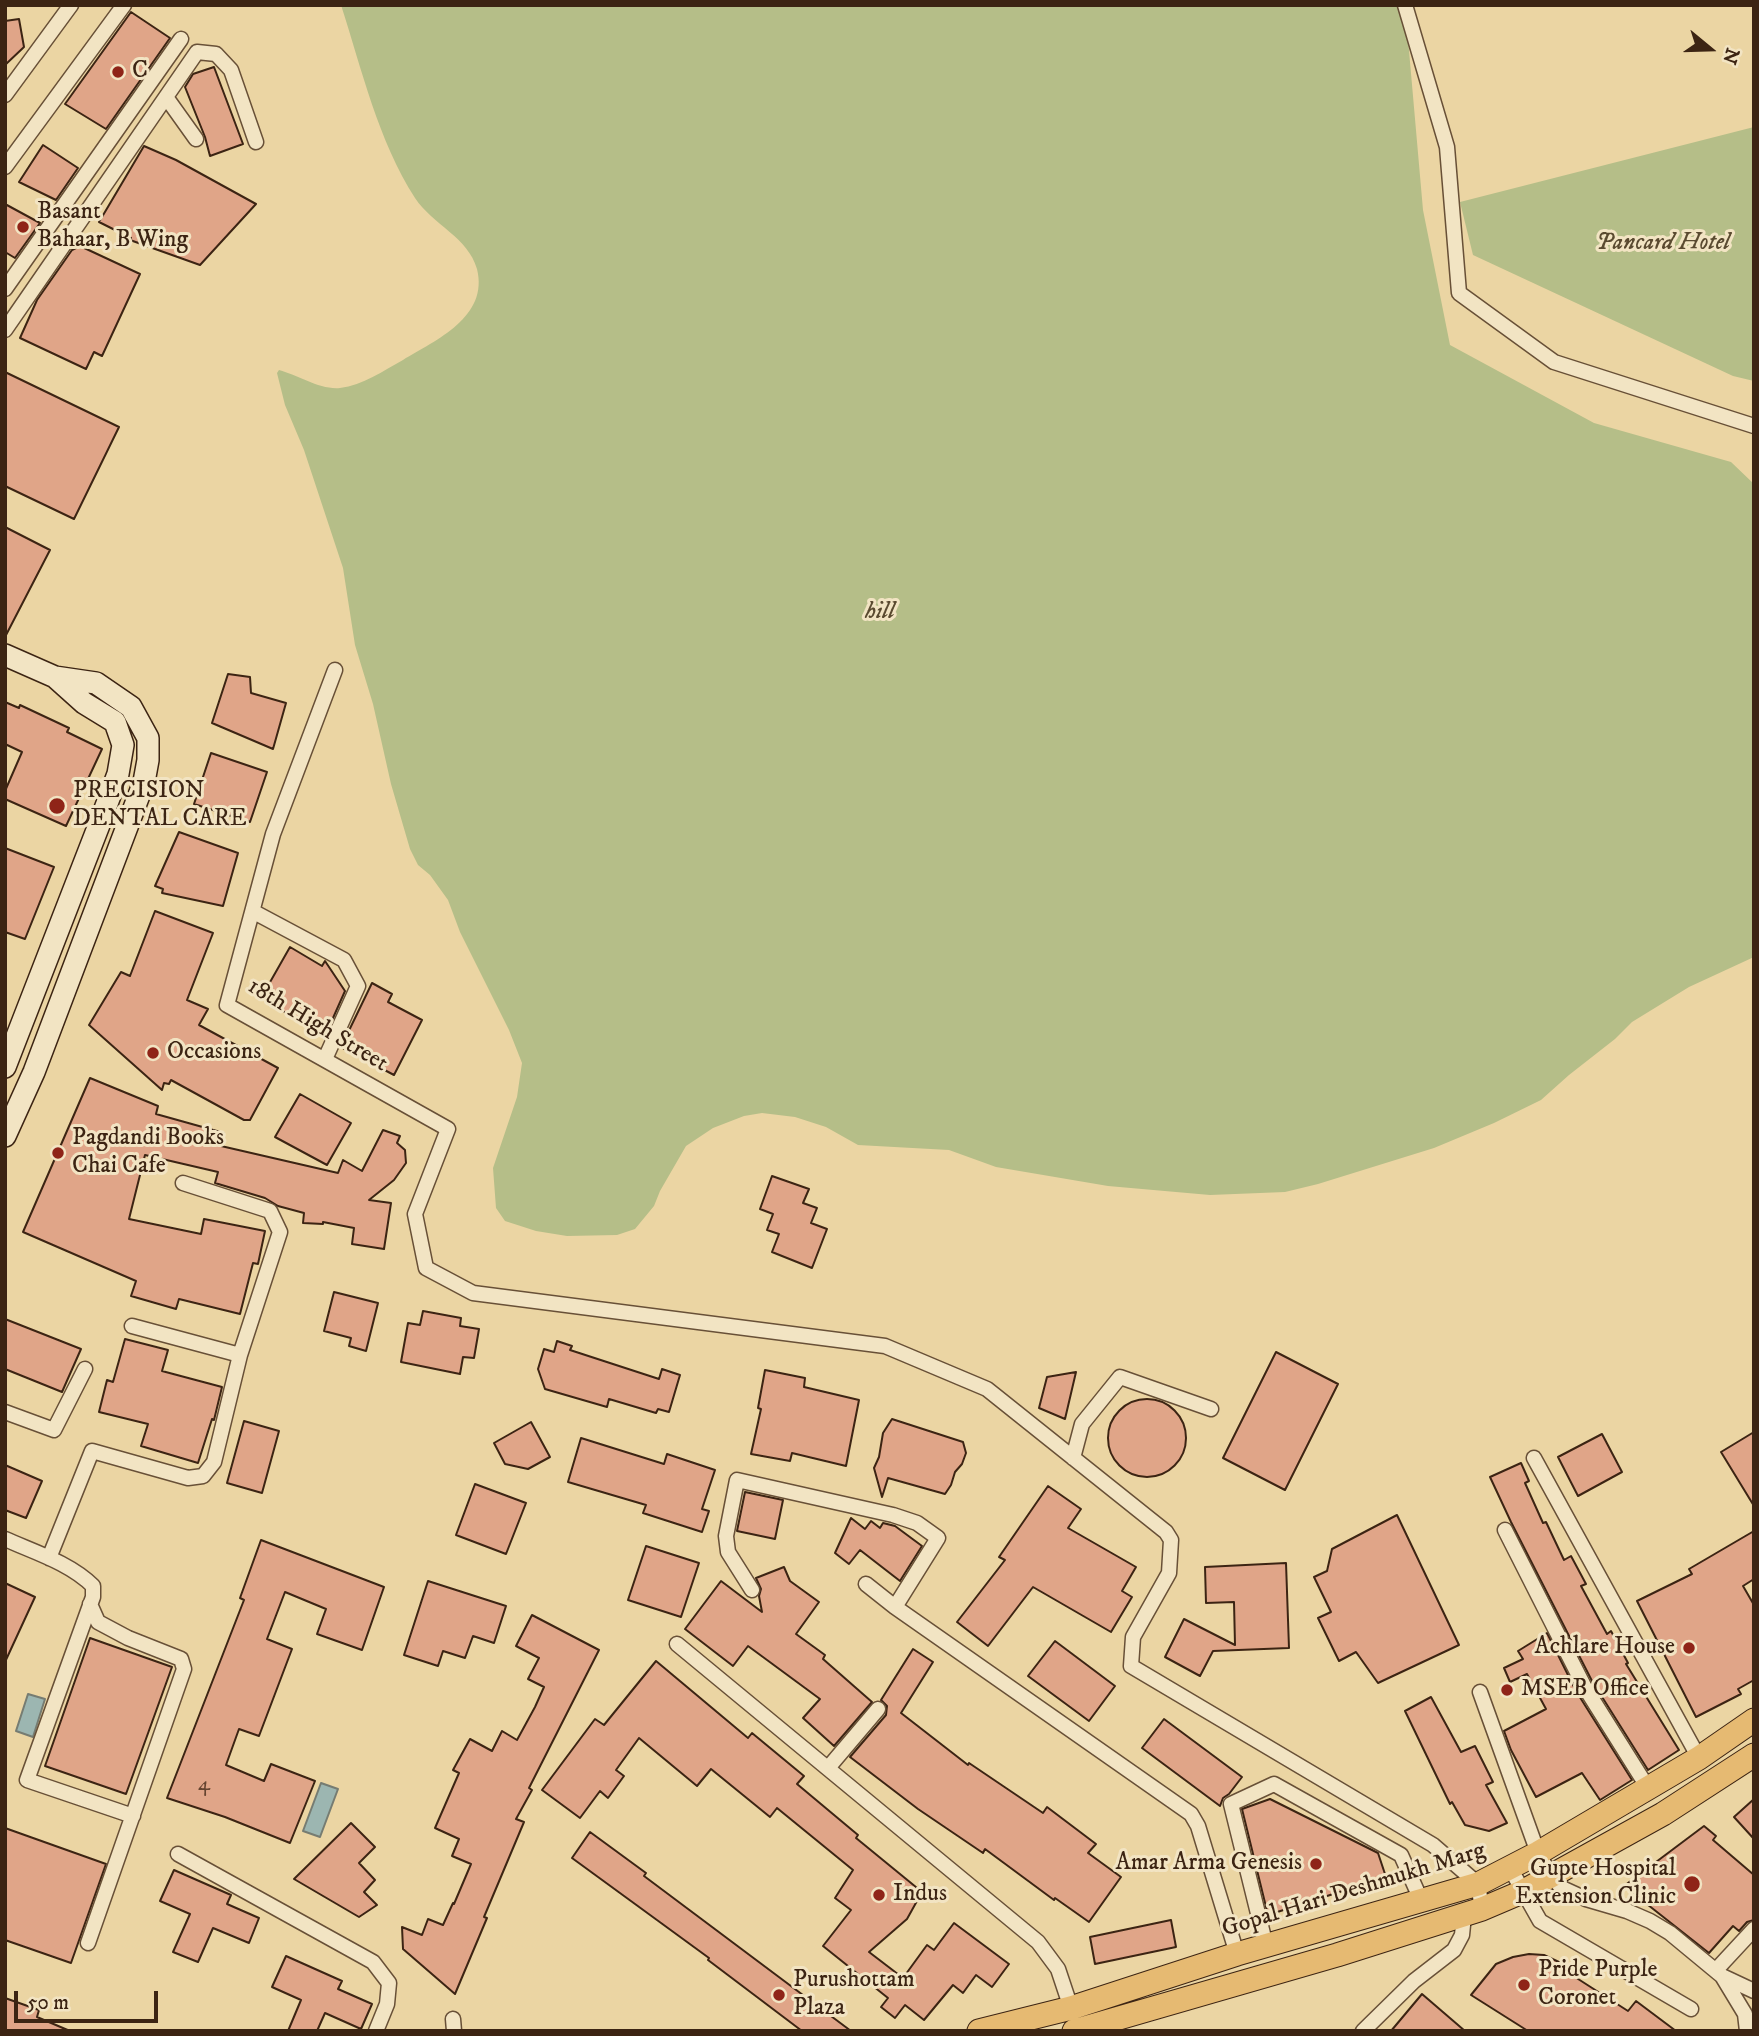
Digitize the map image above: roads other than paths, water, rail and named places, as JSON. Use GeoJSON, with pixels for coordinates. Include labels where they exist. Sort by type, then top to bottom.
{"type":"FeatureCollection","features":[{"type":"Feature","properties":{"kind":"main road","name":"Gopal Hari Deshmukh Marg"},"geometry":{"type":"LineString","coordinates":[[1072,2019],[1237,1954],[1478,1884],[1538,1853],[1699,1758],[1754,1720]]}},
{"type":"Feature","properties":{"kind":"main road","name":"Gopal Hari Deshmukh Marg"},"geometry":{"type":"LineString","coordinates":[[979,2031],[1072,2019],[1337,1955],[1473,1912],[1522,1892],[1663,1814],[1754,1755]]}},
{"type":"Feature","properties":{"kind":"street"},"geometry":{"type":"LineString","coordinates":[[5,95],[71,5]]}},
{"type":"Feature","properties":{"kind":"street"},"geometry":{"type":"LineString","coordinates":[[5,167],[124,5]]}},
{"type":"Feature","properties":{"kind":"street"},"geometry":{"type":"LineString","coordinates":[[1405,5],[1447,147],[1459,293],[1553,362],[1754,426]]}},
{"type":"Feature","properties":{"kind":"street"},"geometry":{"type":"LineString","coordinates":[[5,289],[181,39]]}},
{"type":"Feature","properties":{"kind":"street"},"geometry":{"type":"LineString","coordinates":[[5,330],[197,52],[216,54],[231,70],[256,142]]}},
{"type":"Feature","properties":{"kind":"street"},"geometry":{"type":"LineString","coordinates":[[166,97],[196,139]]}},
{"type":"Feature","properties":{"kind":"street"},"geometry":{"type":"LineString","coordinates":[[5,655],[55,677],[96,683],[131,707],[148,738],[144,782],[44,1048],[5,1136]]}},
{"type":"Feature","properties":{"kind":"street","name":"18th High Street"},"geometry":{"type":"LineString","coordinates":[[335,670],[273,834],[227,1004],[448,1129],[415,1214],[426,1268],[473,1293],[885,1346],[986,1390],[1073,1458]]}},
{"type":"Feature","properties":{"kind":"street"},"geometry":{"type":"LineString","coordinates":[[5,1067],[118,774],[122,745],[115,722],[84,703],[55,677]]}},
{"type":"Feature","properties":{"kind":"street"},"geometry":{"type":"LineString","coordinates":[[118,774],[144,782]]}},
{"type":"Feature","properties":{"kind":"street"},"geometry":{"type":"LineString","coordinates":[[254,912],[344,960],[358,986],[325,1059]]}},
{"type":"Feature","properties":{"kind":"street"},"geometry":{"type":"LineString","coordinates":[[49,1558],[92,1451],[188,1478],[203,1476],[214,1462],[240,1355],[280,1232],[270,1211],[183,1183]]}},
{"type":"Feature","properties":{"kind":"street"},"geometry":{"type":"LineString","coordinates":[[132,1326],[240,1355]]}},
{"type":"Feature","properties":{"kind":"street"},"geometry":{"type":"LineString","coordinates":[[5,1412],[54,1430],[85,1369]]}},
{"type":"Feature","properties":{"kind":"street"},"geometry":{"type":"LineString","coordinates":[[1211,1409],[1119,1377],[1082,1424],[1073,1458],[1166,1532],[1171,1540],[1170,1573],[1133,1637],[1131,1666],[1433,1845],[1478,1884],[1473,1912],[1454,1950],[1413,1981],[1363,2031]]}},
{"type":"Feature","properties":{"kind":"street"},"geometry":{"type":"LineString","coordinates":[[1534,1458],[1699,1758]]}},
{"type":"Feature","properties":{"kind":"street"},"geometry":{"type":"LineString","coordinates":[[752,1590],[728,1552],[726,1536],[737,1480],[893,1515],[917,1523],[938,1538],[895,1607]]}},
{"type":"Feature","properties":{"kind":"street"},"geometry":{"type":"LineString","coordinates":[[1505,1530],[1584,1686],[1648,1788]]}},
{"type":"Feature","properties":{"kind":"street"},"geometry":{"type":"LineString","coordinates":[[5,1539],[49,1558],[84,1577],[93,1586],[93,1597],[27,1780],[133,1816]]}},
{"type":"Feature","properties":{"kind":"street"},"geometry":{"type":"LineString","coordinates":[[866,1584],[1191,1814],[1198,1826],[1237,1954]]}},
{"type":"Feature","properties":{"kind":"street"},"geometry":{"type":"LineString","coordinates":[[88,1943],[184,1669],[184,1662],[128,1639],[98,1622],[90,1604]]}},
{"type":"Feature","properties":{"kind":"street"},"geometry":{"type":"LineString","coordinates":[[677,1644],[1038,1942],[1058,1969],[1072,2019]]}},
{"type":"Feature","properties":{"kind":"street"},"geometry":{"type":"LineString","coordinates":[[1480,1692],[1538,1853],[1551,1876],[1562,1888],[1586,1899],[1627,1910],[1650,1921],[1670,1933],[1719,1973],[1754,1991]]}},
{"type":"Feature","properties":{"kind":"street"},"geometry":{"type":"LineString","coordinates":[[828,1769],[878,1709]]}},
{"type":"Feature","properties":{"kind":"street"},"geometry":{"type":"LineString","coordinates":[[1266,1946],[1231,1804],[1274,1784],[1401,1855],[1421,1900]]}},
{"type":"Feature","properties":{"kind":"street"},"geometry":{"type":"LineString","coordinates":[[178,1854],[373,1962],[390,1983],[387,2004],[376,2031]]}},
{"type":"Feature","properties":{"kind":"street"},"geometry":{"type":"LineString","coordinates":[[1510,1868],[1540,1921],[1690,2009]]}},
{"type":"Feature","properties":{"kind":"street"},"geometry":{"type":"LineString","coordinates":[[1719,1973],[1754,1928]]}},
{"type":"Feature","properties":{"kind":"street"},"geometry":{"type":"LineString","coordinates":[[1719,1973],[1745,2014],[1747,2031]]}},
{"type":"Feature","properties":{"kind":"water"},"geometry":{"type":"Polygon","coordinates":[[[28,1694],[45,1699],[33,1737],[16,1731],[28,1694]]]}},
{"type":"Feature","properties":{"kind":"water"},"geometry":{"type":"Polygon","coordinates":[[[321,1783],[338,1789],[320,1837],[303,1831],[321,1783]]]}},
{"type":"Feature","properties":{"kind":"place","name":"C"},"geometry":{"type":"Point","coordinates":[118,72]}},
{"type":"Feature","properties":{"kind":"place","name":"Basant Bahaar, B Wing"},"geometry":{"type":"Point","coordinates":[23,227]}},
{"type":"Feature","properties":{"kind":"place","name":"PRECISION DENTAL CARE"},"geometry":{"type":"Point","coordinates":[57,806]}},
{"type":"Feature","properties":{"kind":"place","name":"Occasions"},"geometry":{"type":"Point","coordinates":[153,1053]}},
{"type":"Feature","properties":{"kind":"place","name":"Pagdandi Books Chai Cafe"},"geometry":{"type":"Point","coordinates":[58,1153]}},
{"type":"Feature","properties":{"kind":"place","name":"Achlare House"},"geometry":{"type":"Point","coordinates":[1689,1648]}},
{"type":"Feature","properties":{"kind":"place","name":"MSEB Office"},"geometry":{"type":"Point","coordinates":[1507,1690]}},
{"type":"Feature","properties":{"kind":"place","name":"Amar Arma Genesis"},"geometry":{"type":"Point","coordinates":[1316,1864]}},
{"type":"Feature","properties":{"kind":"place","name":"Gupte Hospital Extension Clinic"},"geometry":{"type":"Point","coordinates":[1692,1884]}},
{"type":"Feature","properties":{"kind":"place","name":"Indus"},"geometry":{"type":"Point","coordinates":[879,1895]}},
{"type":"Feature","properties":{"kind":"place","name":"Pride Purple Coronet"},"geometry":{"type":"Point","coordinates":[1524,1985]}},
{"type":"Feature","properties":{"kind":"place","name":"Purushottam Plaza"},"geometry":{"type":"Point","coordinates":[779,1995]}},
{"type":"Feature","properties":{"kind":"park label","name":"Pancard Hotel"},"geometry":{"type":"Point","coordinates":[1663,244]}},
{"type":"Feature","properties":{"kind":"park label","name":"hill"},"geometry":{"type":"Point","coordinates":[880,613]}}]}
